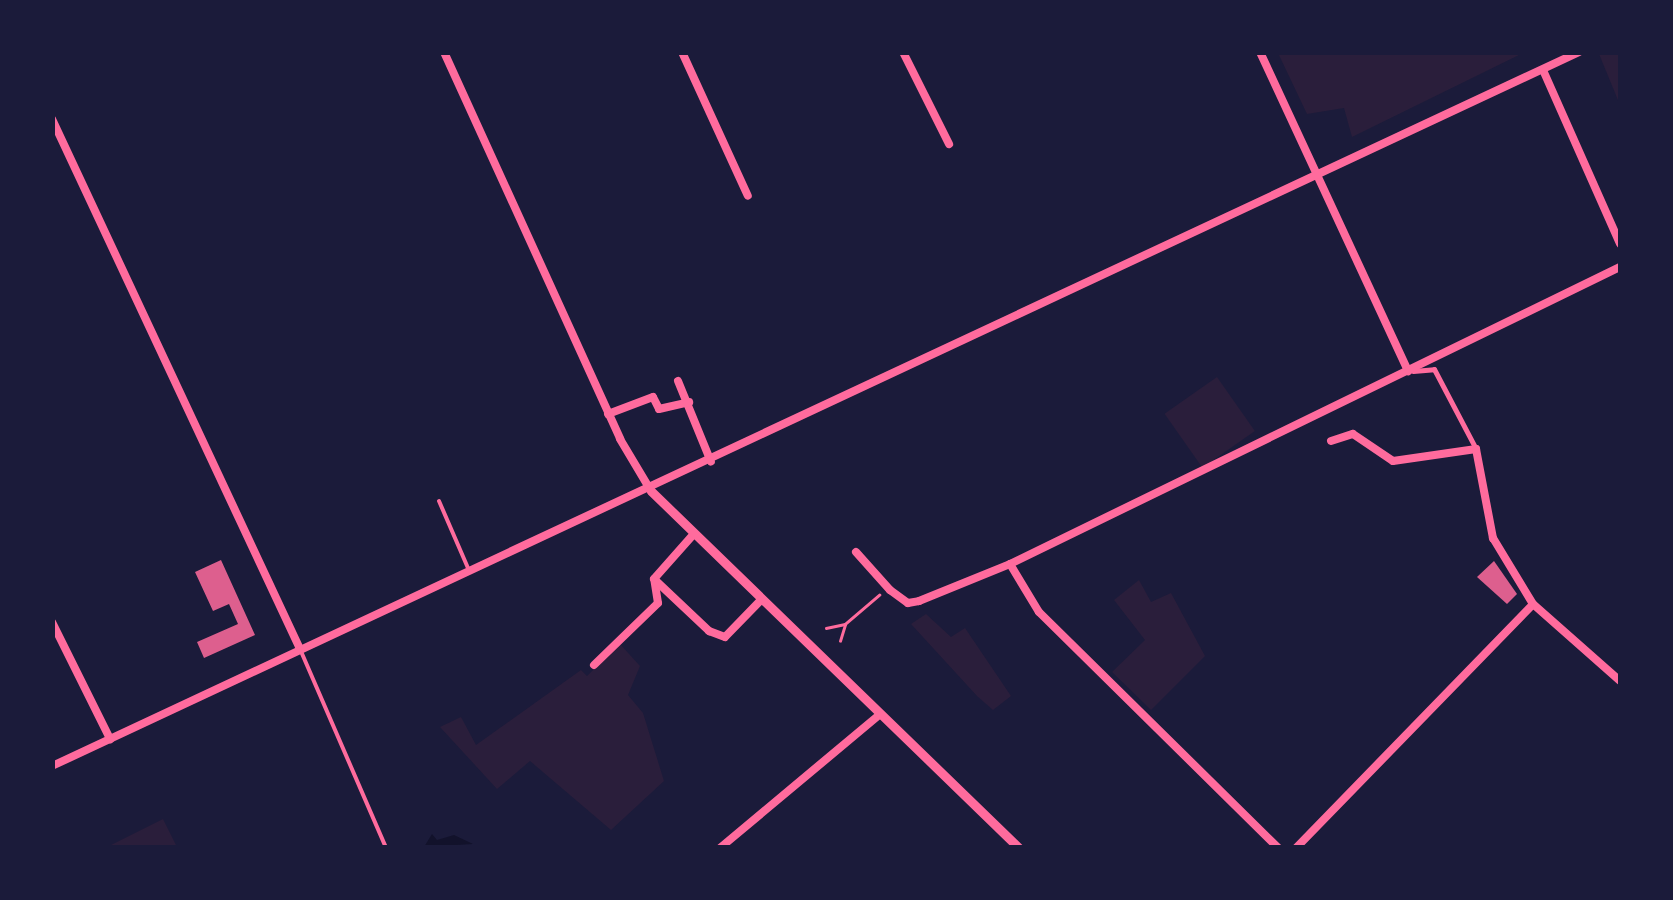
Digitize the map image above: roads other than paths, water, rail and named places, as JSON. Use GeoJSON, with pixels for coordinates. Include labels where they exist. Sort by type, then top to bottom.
{"type":"FeatureCollection","features":[{"type":"Feature","properties":{"kind":"street"},"geometry":{"type":"LineString","coordinates":[[444,52],[608,414],[650,491],[692,536],[1019,848]]}},
{"type":"Feature","properties":{"kind":"street"},"geometry":{"type":"LineString","coordinates":[[682,52],[748,196]]}},
{"type":"Feature","properties":{"kind":"street"},"geometry":{"type":"LineString","coordinates":[[903,52],[949,144]]}},
{"type":"Feature","properties":{"kind":"street"},"geometry":{"type":"LineString","coordinates":[[1260,52],[1408,371]]}},
{"type":"Feature","properties":{"kind":"street"},"geometry":{"type":"LineString","coordinates":[[52,766],[468,568],[650,491],[1579,52]]}},
{"type":"Feature","properties":{"kind":"street"},"geometry":{"type":"LineString","coordinates":[[1543,70],[1620,244]]}},
{"type":"Feature","properties":{"kind":"street"},"geometry":{"type":"LineString","coordinates":[[52,119],[300,649]]}},
{"type":"Feature","properties":{"kind":"street"},"geometry":{"type":"LineString","coordinates":[[856,552],[890,590],[908,603],[1010,564],[1620,268]]}},
{"type":"Feature","properties":{"kind":"street"},"geometry":{"type":"LineString","coordinates":[[1408,371],[1434,368],[1476,450],[1493,538],[1518,570],[1533,604],[1620,682]]}},
{"type":"Feature","properties":{"kind":"street"},"geometry":{"type":"LineString","coordinates":[[678,381],[711,462]]}},
{"type":"Feature","properties":{"kind":"street"},"geometry":{"type":"LineString","coordinates":[[608,414],[653,398],[659,409],[689,402]]}},
{"type":"Feature","properties":{"kind":"street"},"geometry":{"type":"LineString","coordinates":[[1331,441],[1353,434],[1393,461],[1476,450]]}},
{"type":"Feature","properties":{"kind":"street"},"geometry":{"type":"LineString","coordinates":[[654,579],[692,536]]}},
{"type":"Feature","properties":{"kind":"street"},"geometry":{"type":"LineString","coordinates":[[1010,564],[1039,612],[1278,848]]}},
{"type":"Feature","properties":{"kind":"street"},"geometry":{"type":"LineString","coordinates":[[654,579],[709,631],[725,637],[760,601]]}},
{"type":"Feature","properties":{"kind":"street"},"geometry":{"type":"LineString","coordinates":[[594,665],[658,603],[654,579]]}},
{"type":"Feature","properties":{"kind":"street"},"geometry":{"type":"LineString","coordinates":[[1296,848],[1533,604]]}},
{"type":"Feature","properties":{"kind":"street"},"geometry":{"type":"LineString","coordinates":[[52,622],[110,738]]}},
{"type":"Feature","properties":{"kind":"street"},"geometry":{"type":"LineString","coordinates":[[720,848],[880,715]]}},
{"type":"Feature","properties":{"kind":"lane"},"geometry":{"type":"LineString","coordinates":[[439,501],[468,568]]}},
{"type":"Feature","properties":{"kind":"lane"},"geometry":{"type":"LineString","coordinates":[[300,649],[386,848]]}}]}
